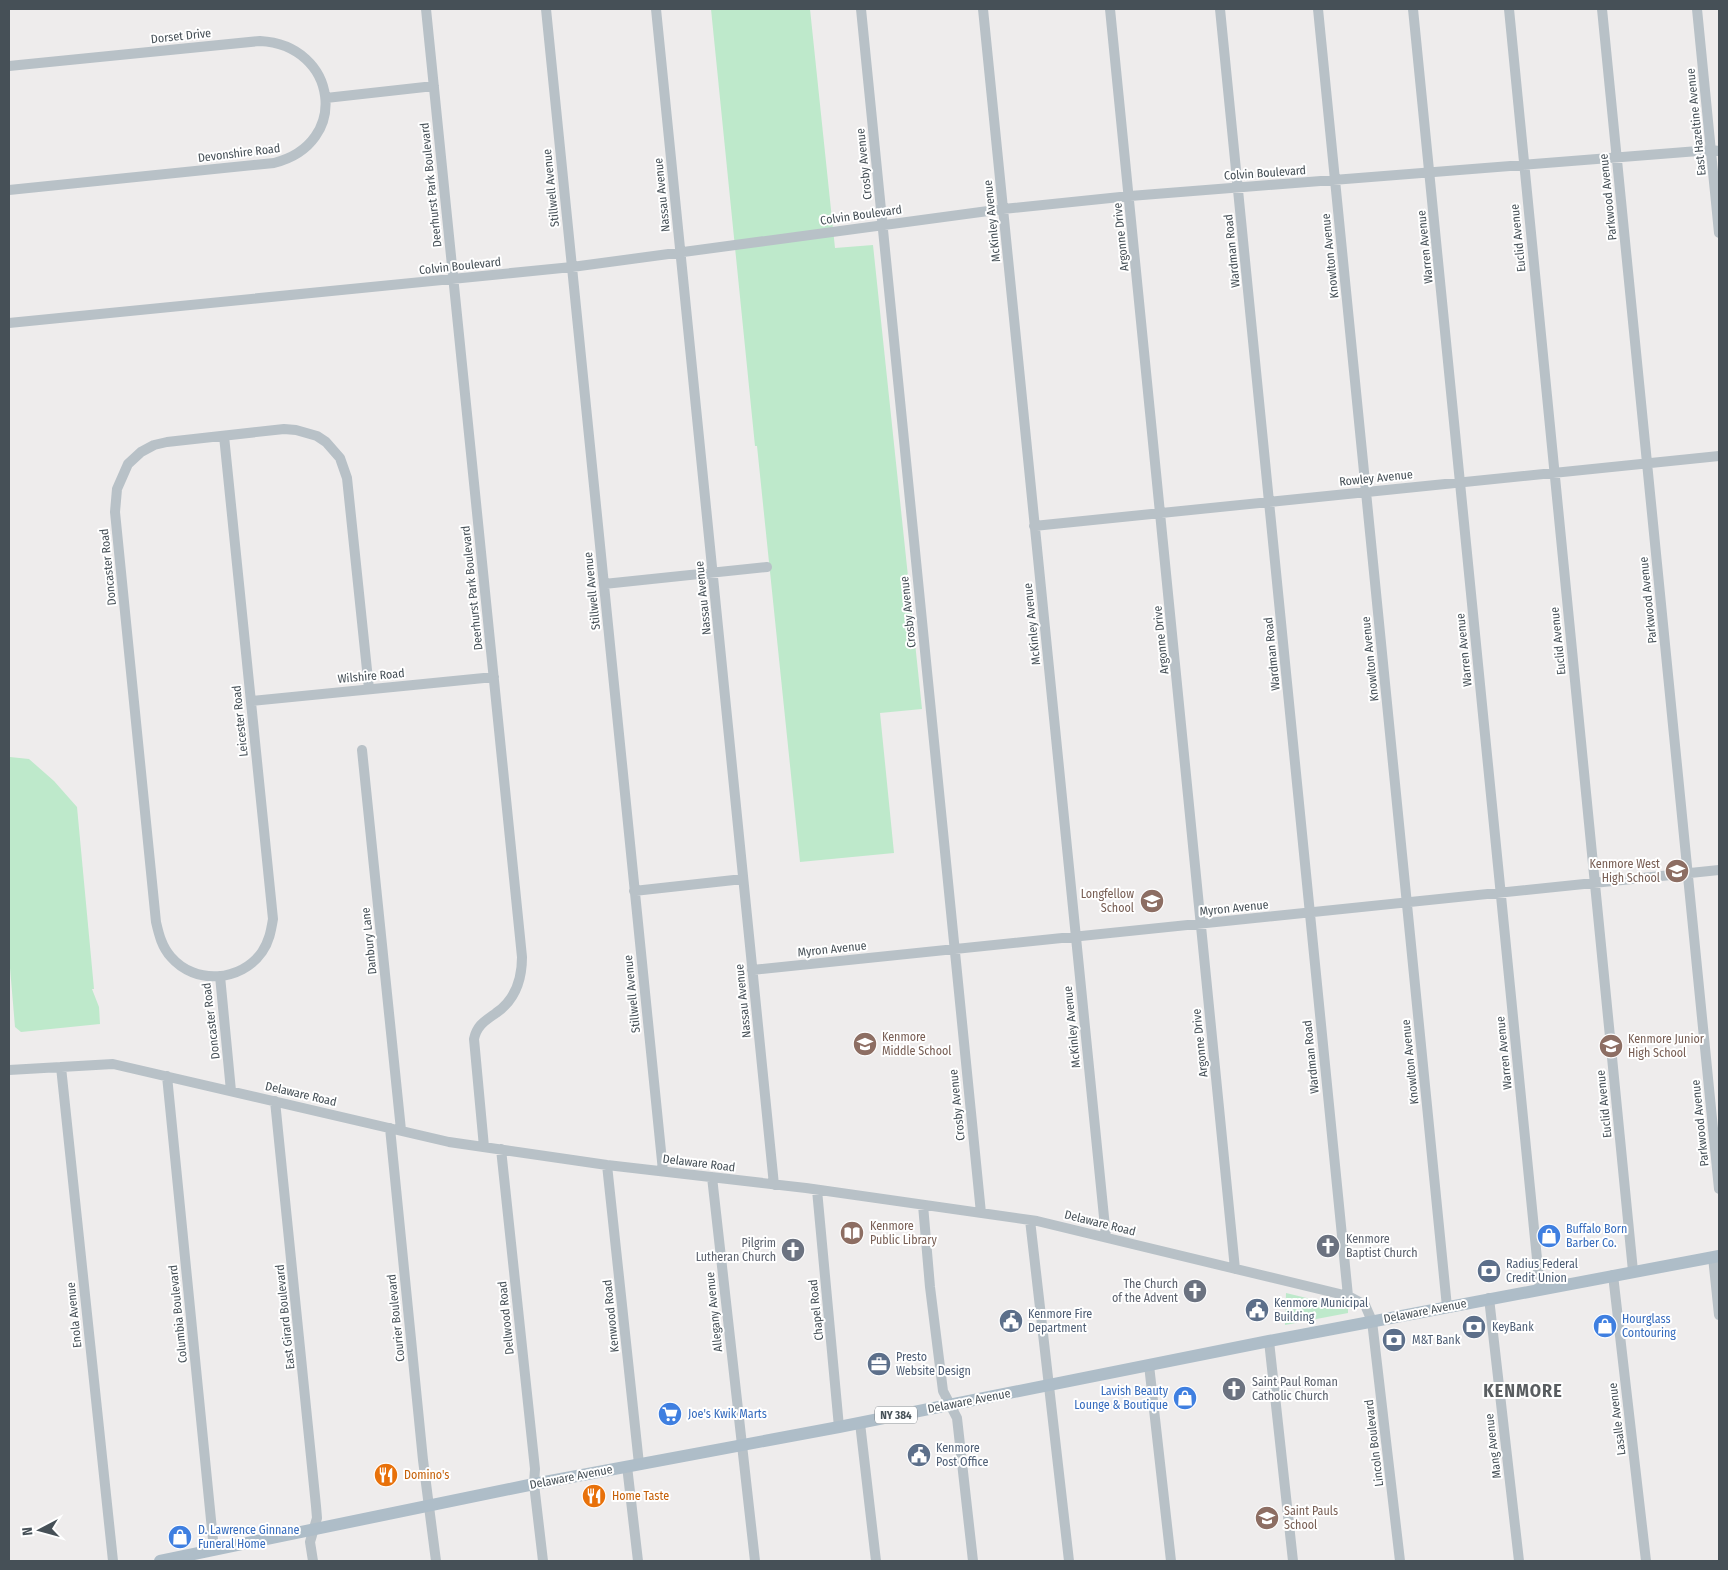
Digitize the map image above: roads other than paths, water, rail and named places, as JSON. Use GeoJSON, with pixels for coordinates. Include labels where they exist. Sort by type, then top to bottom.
{"type":"FeatureCollection","features":[{"type":"Feature","properties":{"kind":"main road","name":"Delaware Avenue"},"geometry":{"type":"LineString","coordinates":[[160,1561],[190,1558],[214,1550],[534,1484],[860,1423],[1268,1341],[1716,1256]]}},
{"type":"Feature","properties":{"kind":"street","name":"Deerhurst Park Boulevard"},"geometry":{"type":"LineString","coordinates":[[426,9],[522,966],[517,988],[511,998],[480,1025],[474,1040],[484,1146]]}},
{"type":"Feature","properties":{"kind":"street","name":"Stillwell Avenue"},"geometry":{"type":"LineString","coordinates":[[546,9],[663,1171]]}},
{"type":"Feature","properties":{"kind":"street","name":"Nassau Avenue"},"geometry":{"type":"LineString","coordinates":[[656,9],[774,1184]]}},
{"type":"Feature","properties":{"kind":"street","name":"Crosby Avenue"},"geometry":{"type":"LineString","coordinates":[[861,9],[981,1213]]}},
{"type":"Feature","properties":{"kind":"street","name":"McKinley Avenue"},"geometry":{"type":"LineString","coordinates":[[983,9],[1106,1238]]}},
{"type":"Feature","properties":{"kind":"street","name":"Argonne Drive"},"geometry":{"type":"LineString","coordinates":[[1110,9],[1235,1269]]}},
{"type":"Feature","properties":{"kind":"street","name":"Wardman Road"},"geometry":{"type":"LineString","coordinates":[[1220,9],[1348,1296]]}},
{"type":"Feature","properties":{"kind":"street","name":"Knowlton Avenue"},"geometry":{"type":"LineString","coordinates":[[1318,9],[1447,1307]]}},
{"type":"Feature","properties":{"kind":"street","name":"Warren Avenue"},"geometry":{"type":"LineString","coordinates":[[1413,9],[1540,1289]]}},
{"type":"Feature","properties":{"kind":"street","name":"Euclid Avenue"},"geometry":{"type":"LineString","coordinates":[[1508,9],[1633,1271]]}},
{"type":"Feature","properties":{"kind":"street","name":"Parkwood Avenue"},"geometry":{"type":"LineString","coordinates":[[1602,9],[1719,1189]]}},
{"type":"Feature","properties":{"kind":"street","name":"East Hazeltine Avenue"},"geometry":{"type":"LineString","coordinates":[[1697,9],[1715,150],[1719,233]]}},
{"type":"Feature","properties":{"kind":"street","name":"Dorset Drive"},"geometry":{"type":"LineString","coordinates":[[9,66],[260,40],[271,41],[288,46],[307,59],[320,78],[326,98]]}},
{"type":"Feature","properties":{"kind":"street"},"geometry":{"type":"LineString","coordinates":[[326,98],[434,86]]}},
{"type":"Feature","properties":{"kind":"street","name":"Devonshire Road"},"geometry":{"type":"LineString","coordinates":[[9,190],[274,163],[285,160],[301,152],[315,137],[324,117],[326,98]]}},
{"type":"Feature","properties":{"kind":"street","name":"Colvin Boulevard"},"geometry":{"type":"LineString","coordinates":[[9,324],[572,267],[1003,209],[1130,196],[1715,150]]}},
{"type":"Feature","properties":{"kind":"street","name":"Doncaster Road"},"geometry":{"type":"LineString","coordinates":[[231,1091],[220,976],[197,974],[179,965],[171,958],[162,944],[156,922],[115,512],[118,489],[128,464],[141,452],[154,445],[167,442],[296,430],[317,436],[334,450],[340,458],[347,478],[370,689]]}},
{"type":"Feature","properties":{"kind":"street","name":"Leicester Road"},"geometry":{"type":"LineString","coordinates":[[220,976],[240,970],[255,959],[268,941],[273,919],[224,436]]}},
{"type":"Feature","properties":{"kind":"street","name":"Rowley Avenue"},"geometry":{"type":"LineString","coordinates":[[1034,526],[1719,456]]}},
{"type":"Feature","properties":{"kind":"street"},"geometry":{"type":"LineString","coordinates":[[604,584],[766,567]]}},
{"type":"Feature","properties":{"kind":"street","name":"Wilshire Road"},"geometry":{"type":"LineString","coordinates":[[251,701],[494,677]]}},
{"type":"Feature","properties":{"kind":"street","name":"Danbury Lane"},"geometry":{"type":"LineString","coordinates":[[362,750],[401,1130]]}},
{"type":"Feature","properties":{"kind":"street","name":"Myron Avenue"},"geometry":{"type":"LineString","coordinates":[[752,970],[1719,870]]}},
{"type":"Feature","properties":{"kind":"street"},"geometry":{"type":"LineString","coordinates":[[634,890],[743,879]]}},
{"type":"Feature","properties":{"kind":"street","name":"Delaware Road"},"geometry":{"type":"LineString","coordinates":[[9,1070],[112,1064],[450,1142],[607,1165],[774,1184],[1030,1220],[1348,1296],[1365,1306],[1372,1321]]}},
{"type":"Feature","properties":{"kind":"street","name":"Enola Avenue"},"geometry":{"type":"LineString","coordinates":[[60,1067],[113,1561]]}},
{"type":"Feature","properties":{"kind":"street","name":"Columbia Boulevard"},"geometry":{"type":"LineString","coordinates":[[168,1076],[214,1550]]}},
{"type":"Feature","properties":{"kind":"street","name":"East Girard Boulevard"},"geometry":{"type":"LineString","coordinates":[[275,1101],[317,1518],[310,1542],[313,1561]]}},
{"type":"Feature","properties":{"kind":"street","name":"Courier Boulevard"},"geometry":{"type":"LineString","coordinates":[[390,1128],[436,1561]]}},
{"type":"Feature","properties":{"kind":"street","name":"Dellwood Road"},"geometry":{"type":"LineString","coordinates":[[501,1149],[535,1469],[534,1484],[542,1561]]}},
{"type":"Feature","properties":{"kind":"street","name":"Kenwood Road"},"geometry":{"type":"LineString","coordinates":[[607,1165],[633,1465],[638,1561]]}},
{"type":"Feature","properties":{"kind":"street","name":"Allegany Avenue"},"geometry":{"type":"LineString","coordinates":[[712,1177],[755,1561]]}},
{"type":"Feature","properties":{"kind":"street","name":"Chapel Road"},"geometry":{"type":"LineString","coordinates":[[816,1190],[839,1427]]}},
{"type":"Feature","properties":{"kind":"street"},"geometry":{"type":"LineString","coordinates":[[923,1205],[930,1287],[943,1390],[957,1418],[973,1561]]}},
{"type":"Feature","properties":{"kind":"street"},"geometry":{"type":"LineString","coordinates":[[1030,1220],[1069,1561]]}},
{"type":"Feature","properties":{"kind":"street"},"geometry":{"type":"LineString","coordinates":[[1716,1256],[1719,1315]]}},
{"type":"Feature","properties":{"kind":"street","name":"Lasalle Avenue"},"geometry":{"type":"LineString","coordinates":[[1613,1275],[1646,1561]]}},
{"type":"Feature","properties":{"kind":"street","name":"Mang Avenue"},"geometry":{"type":"LineString","coordinates":[[1489,1298],[1519,1561]]}},
{"type":"Feature","properties":{"kind":"street","name":"Lincoln Boulevard"},"geometry":{"type":"LineString","coordinates":[[1372,1321],[1400,1561]]}},
{"type":"Feature","properties":{"kind":"street"},"geometry":{"type":"LineString","coordinates":[[1268,1341],[1293,1561]]}},
{"type":"Feature","properties":{"kind":"street"},"geometry":{"type":"LineString","coordinates":[[1149,1365],[1171,1561]]}},
{"type":"Feature","properties":{"kind":"street"},"geometry":{"type":"LineString","coordinates":[[860,1423],[876,1561]]}},
{"type":"Feature","properties":{"kind":"place","name":"Kenmore West High School"},"geometry":{"type":"Point","coordinates":[1677,871]}},
{"type":"Feature","properties":{"kind":"place","name":"Longfellow School"},"geometry":{"type":"Point","coordinates":[1152,901]}},
{"type":"Feature","properties":{"kind":"place","name":"Kenmore Middle School"},"geometry":{"type":"Point","coordinates":[865,1044]}},
{"type":"Feature","properties":{"kind":"place","name":"Kenmore Junior High School"},"geometry":{"type":"Point","coordinates":[1611,1046]}},
{"type":"Feature","properties":{"kind":"place","name":"Kenmore Public Library"},"geometry":{"type":"Point","coordinates":[852,1233]}},
{"type":"Feature","properties":{"kind":"place","name":"Buffalo Born Barber Co."},"geometry":{"type":"Point","coordinates":[1549,1236]}},
{"type":"Feature","properties":{"kind":"place","name":"Kenmore Baptist Church"},"geometry":{"type":"Point","coordinates":[1328,1246]}},
{"type":"Feature","properties":{"kind":"place","name":"Pilgrim Lutheran Church"},"geometry":{"type":"Point","coordinates":[793,1250]}},
{"type":"Feature","properties":{"kind":"place","name":"Radius Federal Credit Union"},"geometry":{"type":"Point","coordinates":[1489,1271]}},
{"type":"Feature","properties":{"kind":"place","name":"The Church of the Advent"},"geometry":{"type":"Point","coordinates":[1195,1291]}},
{"type":"Feature","properties":{"kind":"place","name":"Kenmore Municipal Building"},"geometry":{"type":"Point","coordinates":[1257,1310]}},
{"type":"Feature","properties":{"kind":"place","name":"Kenmore Fire Department"},"geometry":{"type":"Point","coordinates":[1011,1321]}},
{"type":"Feature","properties":{"kind":"place","name":"Hourglass Contouring"},"geometry":{"type":"Point","coordinates":[1605,1326]}},
{"type":"Feature","properties":{"kind":"place","name":"KeyBank"},"geometry":{"type":"Point","coordinates":[1474,1327]}},
{"type":"Feature","properties":{"kind":"place","name":"M&T Bank"},"geometry":{"type":"Point","coordinates":[1394,1340]}},
{"type":"Feature","properties":{"kind":"place","name":"Presto Website Design"},"geometry":{"type":"Point","coordinates":[879,1364]}},
{"type":"Feature","properties":{"kind":"place","name":"Saint Paul Roman Catholic Church"},"geometry":{"type":"Point","coordinates":[1234,1389]}},
{"type":"Feature","properties":{"kind":"place","name":"Lavish Beauty Lounge & Boutique"},"geometry":{"type":"Point","coordinates":[1185,1398]}},
{"type":"Feature","properties":{"kind":"place","name":"Joe's Kwik Marts"},"geometry":{"type":"Point","coordinates":[670,1414]}},
{"type":"Feature","properties":{"kind":"place","name":"Kenmore Post Office"},"geometry":{"type":"Point","coordinates":[919,1455]}},
{"type":"Feature","properties":{"kind":"place","name":"Domino's"},"geometry":{"type":"Point","coordinates":[386,1475]}},
{"type":"Feature","properties":{"kind":"place","name":"Home Taste"},"geometry":{"type":"Point","coordinates":[594,1496]}},
{"type":"Feature","properties":{"kind":"place","name":"Saint Pauls School"},"geometry":{"type":"Point","coordinates":[1267,1518]}},
{"type":"Feature","properties":{"kind":"place","name":"D. Lawrence Ginnane Funeral Home"},"geometry":{"type":"Point","coordinates":[180,1537]}},
{"type":"Feature","properties":{"kind":"district","name":"KENMORE"},"geometry":{"type":"Point","coordinates":[1523,1391]}}]}
